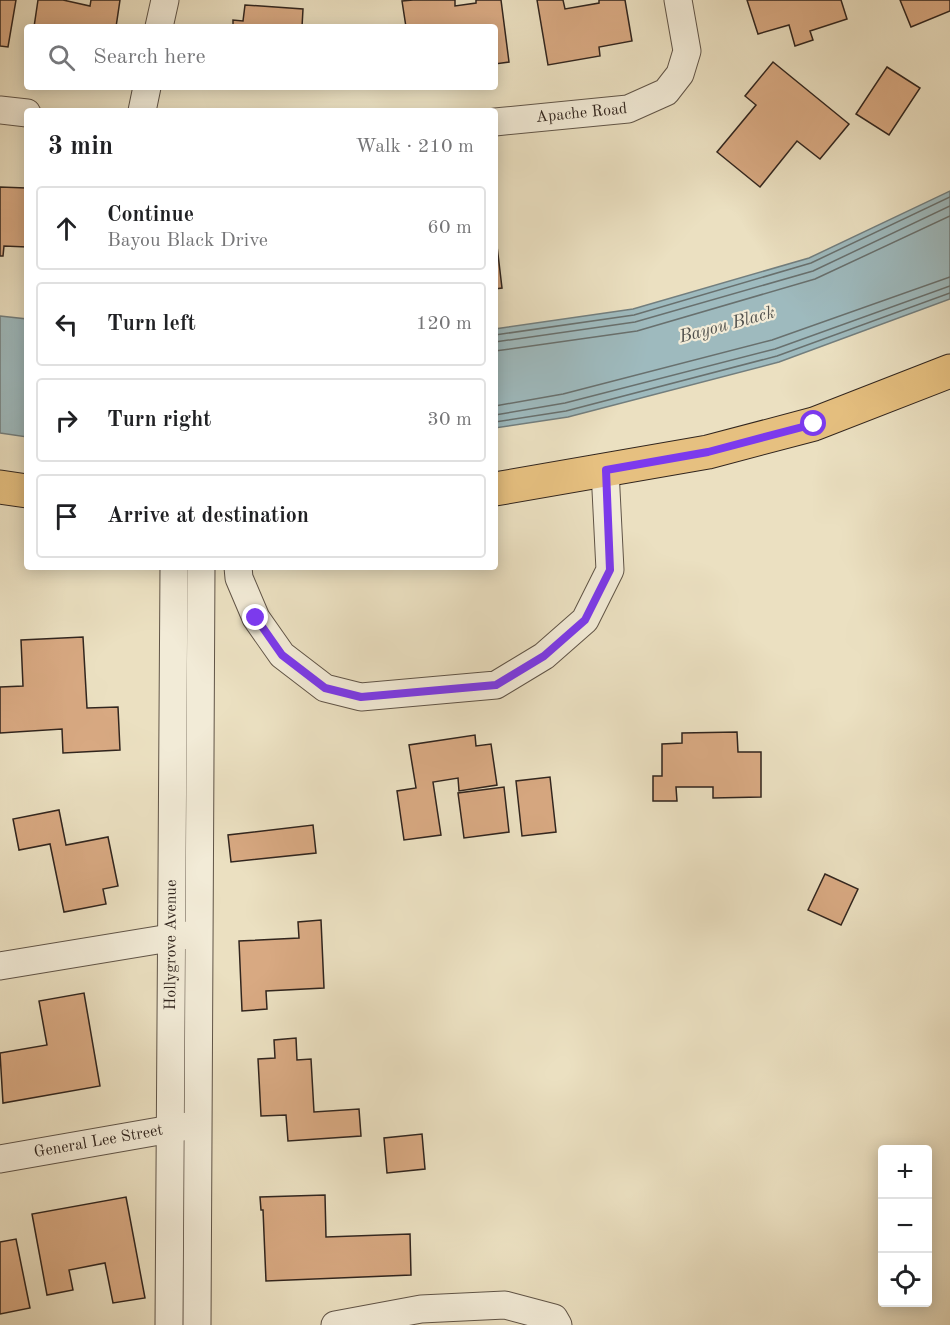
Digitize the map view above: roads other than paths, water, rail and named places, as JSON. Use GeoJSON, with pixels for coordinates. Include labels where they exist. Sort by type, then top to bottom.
{"type":"FeatureCollection","features":[{"type":"Feature","properties":{"kind":"main road"},"geometry":{"type":"LineString","coordinates":[[498,488],[708,452],[814,424],[950,371]]}},
{"type":"Feature","properties":{"kind":"main road"},"geometry":{"type":"LineString","coordinates":[[0,487],[24,491]]}},
{"type":"Feature","properties":{"kind":"street"},"geometry":{"type":"LineString","coordinates":[[160,24],[165,0]]}},
{"type":"Feature","properties":{"kind":"street","name":"Apache Road"},"geometry":{"type":"LineString","coordinates":[[498,122],[628,109],[666,92],[680,74],[687,51],[678,0]]}},
{"type":"Feature","properties":{"kind":"street"},"geometry":{"type":"LineString","coordinates":[[143,108],[146,90]]}},
{"type":"Feature","properties":{"kind":"street"},"geometry":{"type":"LineString","coordinates":[[0,110],[24,113]]}},
{"type":"Feature","properties":{"kind":"street"},"geometry":{"type":"LineString","coordinates":[[238,570],[239,578],[256,618],[282,655],[325,688],[361,697],[496,685],[544,656],[585,620],[610,570],[606,470]]}},
{"type":"Feature","properties":{"kind":"street","name":"Hollygrove Avenue"},"geometry":{"type":"LineString","coordinates":[[169,1325],[174,570]]}},
{"type":"Feature","properties":{"kind":"street","name":"Hollygrove Avenue"},"geometry":{"type":"LineString","coordinates":[[197,1325],[201,570]]}},
{"type":"Feature","properties":{"kind":"street"},"geometry":{"type":"LineString","coordinates":[[0,966],[198,933]]}},
{"type":"Feature","properties":{"kind":"street","name":"General Lee Street"},"geometry":{"type":"LineString","coordinates":[[0,1159],[197,1124]]}},
{"type":"Feature","properties":{"kind":"street"},"geometry":{"type":"LineString","coordinates":[[335,1325],[421,1309],[505,1305],[554,1318],[558,1325]]}},
{"type":"Feature","properties":{"kind":"water","name":"Bayou Black"},"geometry":{"type":"Polygon","coordinates":[[[950,191],[950,299],[779,362],[568,417],[498,428],[498,329],[633,309],[809,258],[950,191]]]}},
{"type":"Feature","properties":{"kind":"water"},"geometry":{"type":"Polygon","coordinates":[[[0,316],[24,319],[24,437],[0,433],[0,316]]]}}]}
